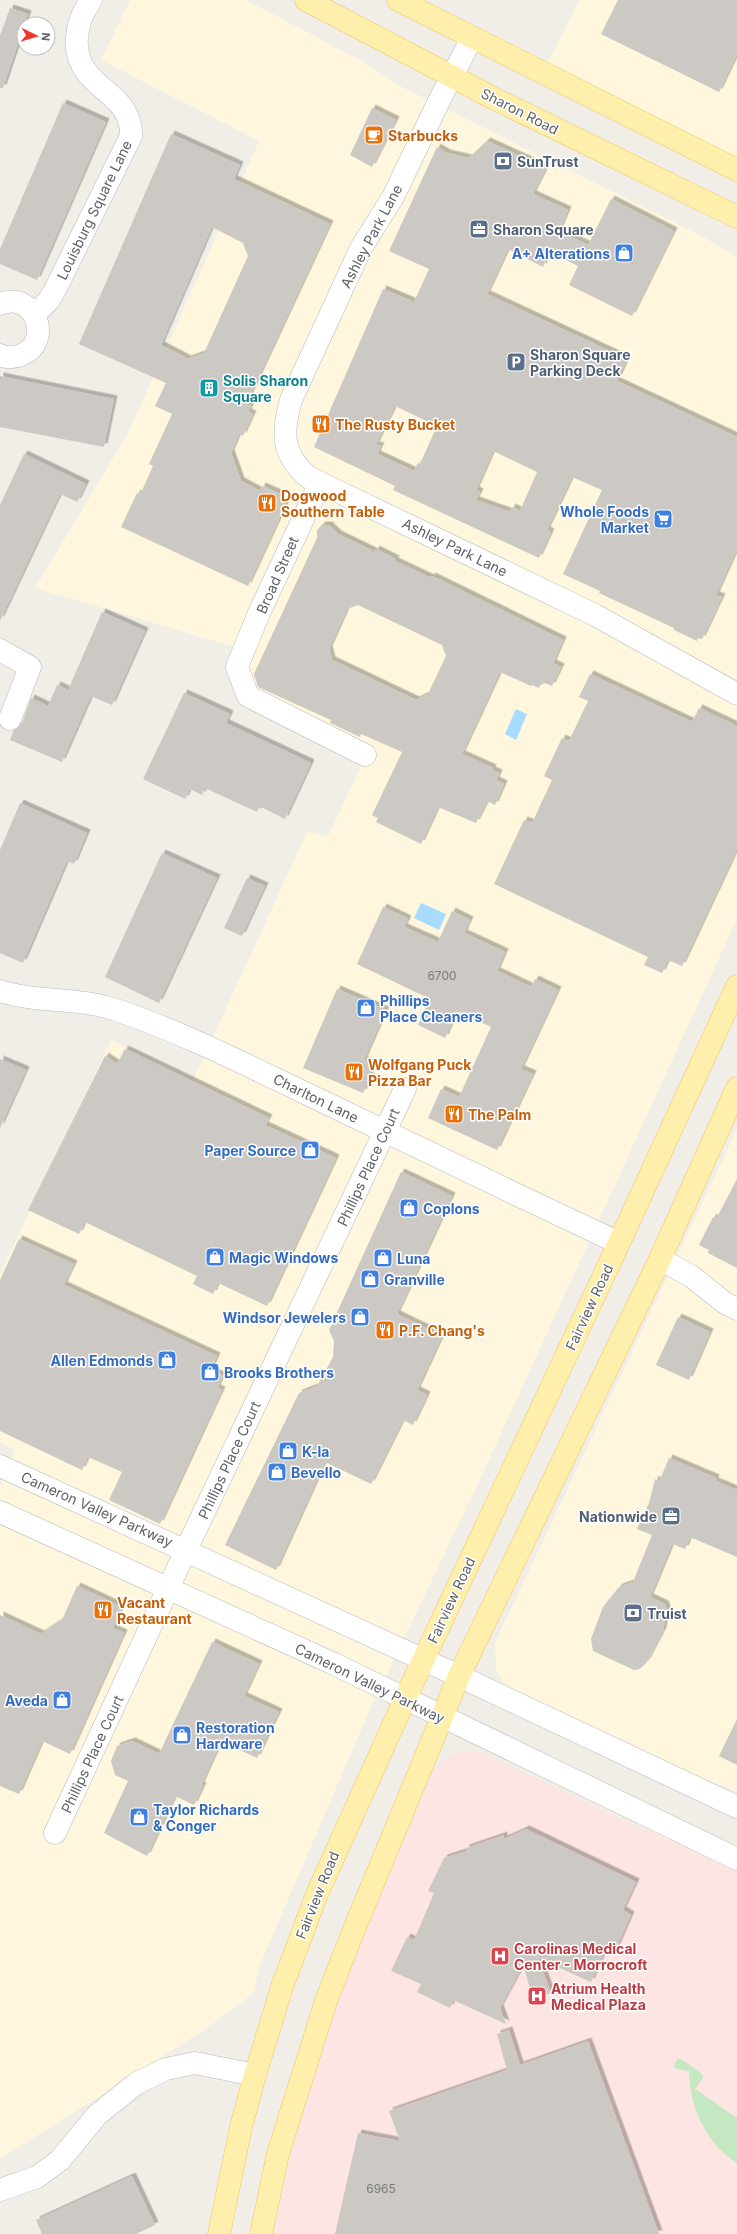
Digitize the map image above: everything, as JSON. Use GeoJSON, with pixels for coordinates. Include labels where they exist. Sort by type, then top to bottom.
{"type":"FeatureCollection","features":[{"type":"Feature","properties":{"kind":"main road","name":"Sharon Road"},"geometry":{"type":"LineString","coordinates":[[306,0],[612,157],[737,217]]}},
{"type":"Feature","properties":{"kind":"main road"},"geometry":{"type":"LineString","coordinates":[[398,0],[737,170]]}},
{"type":"Feature","properties":{"kind":"main road","name":"Fairview Road"},"geometry":{"type":"LineString","coordinates":[[219,2234],[236,2150],[255,2075],[282,1988],[317,1894],[423,1660],[619,1243],[737,986]]}},
{"type":"Feature","properties":{"kind":"main road"},"geometry":{"type":"LineString","coordinates":[[261,2234],[278,2154],[326,2001],[442,1717],[460,1676],[660,1259],[737,1088]]}},
{"type":"Feature","properties":{"kind":"street","name":"Louisburg Square Lane"},"geometry":{"type":"LineString","coordinates":[[35,314],[49,300],[56,288],[131,136],[131,123],[124,108],[88,75],[76,51],[79,23],[91,0]]}},
{"type":"Feature","properties":{"kind":"street","name":"Ashley Park Lane"},"geometry":{"type":"LineString","coordinates":[[472,38],[393,197],[361,248],[290,400],[284,436],[288,453],[296,467],[308,477],[595,615],[737,694]]}},
{"type":"Feature","properties":{"kind":"street"},"geometry":{"type":"LineString","coordinates":[[0,304],[6,301],[17,302],[27,306],[35,314],[38,325],[38,336],[33,346],[26,353],[15,357],[0,355]]}},
{"type":"Feature","properties":{"kind":"street","name":"Broad Street"},"geometry":{"type":"LineString","coordinates":[[320,483],[280,567],[237,667],[248,696],[364,754]]}},
{"type":"Feature","properties":{"kind":"street"},"geometry":{"type":"LineString","coordinates":[[0,650],[30,667],[10,719]]}},
{"type":"Feature","properties":{"kind":"street","name":"Charlton Lane"},"geometry":{"type":"LineString","coordinates":[[0,990],[10,994],[59,999],[115,1009],[196,1043],[385,1131],[619,1243]]}},
{"type":"Feature","properties":{"kind":"street","name":"Phillips Place Court"},"geometry":{"type":"LineString","coordinates":[[55,1833],[186,1550],[405,1089]]}},
{"type":"Feature","properties":{"kind":"street"},"geometry":{"type":"LineString","coordinates":[[660,1259],[691,1276],[725,1303],[737,1309]]}},
{"type":"Feature","properties":{"kind":"street","name":"Cameron Valley Parkway"},"geometry":{"type":"LineString","coordinates":[[0,1466],[460,1676],[737,1807]]}},
{"type":"Feature","properties":{"kind":"street","name":"Cameron Valley Parkway"},"geometry":{"type":"LineString","coordinates":[[0,1512],[169,1587],[737,1859]]}},
{"type":"Feature","properties":{"kind":"street"},"geometry":{"type":"LineString","coordinates":[[0,2190],[37,2177],[60,2160],[97,2115],[137,2083],[166,2069],[195,2063],[255,2075]]}},
{"type":"Feature","properties":{"kind":"shaded area"},"geometry":{"type":"Polygon","coordinates":[[[130,0],[246,0],[358,59],[398,85],[700,235],[737,257],[737,919],[476,1488],[368,1714],[260,1965],[253,1994],[198,2034],[0,2159],[0,1486],[15,1450],[0,1442],[0,1274],[111,1040],[193,1080],[307,832],[328,836],[366,756],[261,707],[241,649],[35,588],[128,433],[259,141],[101,60],[130,0]]]}},
{"type":"Feature","properties":{"kind":"shaded area"},"geometry":{"type":"Polygon","coordinates":[[[579,0],[737,0],[737,158],[547,64],[579,0]]]}},
{"type":"Feature","properties":{"kind":"shaded area"},"geometry":{"type":"Polygon","coordinates":[[[737,1129],[737,1792],[634,1751],[509,1692],[496,1670],[495,1643],[737,1129]]]}},
{"type":"Feature","properties":{"kind":"shaded area","name":"Atrium Health Medical Plaza"},"geometry":{"type":"Polygon","coordinates":[[[470,1750],[481,1753],[737,1872],[737,2234],[274,2234],[295,2139],[323,2038],[353,1954],[433,1771],[440,1762],[451,1755],[470,1750]]]}},
{"type":"Feature","properties":{"kind":"green space"},"geometry":{"type":"Polygon","coordinates":[[[677,2059],[681,2059],[702,2074],[703,2078],[695,2089],[737,2118],[737,2163],[716,2145],[701,2123],[692,2098],[689,2071],[674,2067],[677,2059]]]}},
{"type":"Feature","properties":{"kind":"water"},"geometry":{"type":"Polygon","coordinates":[[[516,709],[527,714],[516,740],[505,734],[516,709]]]}},
{"type":"Feature","properties":{"kind":"water"},"geometry":{"type":"Polygon","coordinates":[[[421,903],[446,914],[439,930],[414,918],[421,903]]]}},
{"type":"Feature","properties":{"kind":"building"},"geometry":{"type":"Polygon","coordinates":[[[618,0],[737,0],[737,54],[719,92],[601,34],[618,0]]]}},
{"type":"Feature","properties":{"kind":"building"},"geometry":{"type":"Polygon","coordinates":[[[10,8],[28,14],[27,16],[16,16],[16,50],[3,88],[0,88],[0,36],[10,8]]]}},
{"type":"Feature","properties":{"kind":"building"},"geometry":{"type":"Polygon","coordinates":[[[63,103],[106,122],[37,280],[0,264],[0,249],[63,103]]]}},
{"type":"Feature","properties":{"kind":"building","name":"Starbucks"},"geometry":{"type":"Polygon","coordinates":[[[372,108],[396,120],[372,167],[350,155],[372,108]]]}},
{"type":"Feature","properties":{"kind":"building","name":"Solis Sharon Square"},"geometry":{"type":"Polygon","coordinates":[[[171,134],[240,165],[234,179],[330,224],[246,404],[251,406],[248,412],[253,414],[243,436],[239,434],[231,453],[241,481],[260,491],[262,486],[283,495],[280,501],[286,504],[248,586],[121,527],[137,493],[140,495],[153,466],[149,464],[172,414],[155,406],[166,383],[79,344],[171,134]],[[212,227],[161,345],[188,359],[204,353],[248,256],[243,243],[212,227]]]}},
{"type":"Feature","properties":{"kind":"building"},"geometry":{"type":"Polygon","coordinates":[[[487,141],[546,168],[533,194],[568,210],[559,231],[588,245],[611,199],[674,231],[632,316],[569,285],[578,266],[549,252],[543,267],[508,249],[487,294],[627,359],[617,381],[737,437],[737,549],[716,595],[722,597],[702,639],[698,638],[697,641],[674,630],[674,628],[599,593],[600,591],[563,574],[602,490],[572,477],[547,530],[551,532],[539,558],[393,490],[395,486],[314,447],[383,289],[414,302],[429,269],[389,251],[437,147],[447,153],[469,158],[487,141]],[[395,406],[376,445],[381,446],[377,454],[414,471],[418,463],[420,464],[437,426],[395,406]],[[493,451],[476,490],[480,492],[476,500],[510,512],[512,507],[520,511],[537,472],[493,451]]]}},
{"type":"Feature","properties":{"kind":"building"},"geometry":{"type":"Polygon","coordinates":[[[0,376],[114,399],[104,447],[0,427],[0,376]]]}},
{"type":"Feature","properties":{"kind":"building"},"geometry":{"type":"Polygon","coordinates":[[[24,454],[86,484],[77,502],[60,494],[0,621],[0,505],[24,454]]]}},
{"type":"Feature","properties":{"kind":"building"},"geometry":{"type":"Polygon","coordinates":[[[322,525],[329,525],[338,534],[375,552],[376,549],[396,559],[395,561],[431,578],[432,576],[563,640],[553,663],[561,667],[552,686],[542,682],[539,688],[532,685],[531,686],[500,672],[462,754],[493,768],[492,770],[499,773],[496,780],[504,784],[495,805],[487,801],[476,823],[438,807],[421,844],[376,822],[378,818],[372,815],[402,752],[361,734],[360,737],[330,723],[331,720],[258,687],[254,674],[317,538],[317,530],[322,525]],[[358,605],[347,609],[329,649],[332,660],[416,700],[428,694],[446,656],[442,645],[358,605]]]}},
{"type":"Feature","properties":{"kind":"building"},"geometry":{"type":"Polygon","coordinates":[[[102,612],[145,631],[112,705],[91,696],[62,762],[10,740],[14,730],[22,723],[31,698],[48,706],[57,685],[68,690],[102,612]]]}},
{"type":"Feature","properties":{"kind":"building"},"geometry":{"type":"Polygon","coordinates":[[[590,674],[692,722],[699,708],[737,726],[737,849],[682,966],[668,960],[662,973],[644,965],[648,957],[494,884],[524,820],[532,823],[552,780],[544,776],[562,738],[569,741],[588,701],[579,697],[590,674]]]}},
{"type":"Feature","properties":{"kind":"building"},"geometry":{"type":"Polygon","coordinates":[[[184,693],[230,714],[226,723],[311,763],[285,819],[259,806],[257,812],[205,788],[202,795],[190,789],[185,799],[143,779],[184,693]]]}},
{"type":"Feature","properties":{"kind":"building"},"geometry":{"type":"Polygon","coordinates":[[[20,803],[87,833],[74,864],[67,861],[23,963],[0,953],[0,850],[20,803]]]}},
{"type":"Feature","properties":{"kind":"building"},"geometry":{"type":"Polygon","coordinates":[[[162,853],[217,878],[159,1003],[105,977],[162,853]]]}},
{"type":"Feature","properties":{"kind":"building"},"geometry":{"type":"Polygon","coordinates":[[[247,878],[265,886],[242,936],[224,928],[247,878]]]}},
{"type":"Feature","properties":{"kind":"building"},"geometry":{"type":"Polygon","coordinates":[[[383,907],[408,919],[404,927],[438,942],[452,911],[470,920],[464,933],[505,952],[497,971],[531,987],[535,979],[558,990],[521,1069],[533,1074],[497,1150],[428,1118],[441,1089],[459,1097],[491,1027],[457,1011],[445,1038],[418,1025],[430,999],[357,964],[383,907]]]}},
{"type":"Feature","properties":{"kind":"building"},"geometry":{"type":"Polygon","coordinates":[[[337,989],[386,1010],[364,1060],[375,1065],[363,1093],[303,1068],[337,989]]]}},
{"type":"Feature","properties":{"kind":"building"},"geometry":{"type":"Polygon","coordinates":[[[125,1049],[269,1118],[265,1125],[336,1158],[267,1306],[218,1283],[213,1294],[193,1284],[197,1276],[85,1222],[79,1234],[28,1210],[105,1056],[117,1064],[125,1049]]]}},
{"type":"Feature","properties":{"kind":"building"},"geometry":{"type":"Polygon","coordinates":[[[0,1059],[26,1070],[0,1128],[0,1059]]]}},
{"type":"Feature","properties":{"kind":"building"},"geometry":{"type":"Polygon","coordinates":[[[401,1172],[452,1196],[397,1314],[442,1336],[417,1390],[427,1395],[413,1425],[403,1420],[371,1484],[325,1462],[276,1570],[225,1545],[299,1393],[317,1386],[333,1357],[334,1341],[329,1330],[401,1172]]]}},
{"type":"Feature","properties":{"kind":"building"},"geometry":{"type":"Polygon","coordinates":[[[737,1179],[737,1268],[708,1253],[709,1250],[699,1245],[713,1217],[716,1219],[737,1179]]]}},
{"type":"Feature","properties":{"kind":"building"},"geometry":{"type":"Polygon","coordinates":[[[19,1239],[74,1264],[64,1285],[217,1356],[211,1370],[223,1376],[217,1388],[222,1390],[160,1524],[109,1500],[122,1472],[88,1457],[82,1470],[0,1431],[0,1280],[19,1239]]]}},
{"type":"Feature","properties":{"kind":"building"},"geometry":{"type":"Polygon","coordinates":[[[678,1317],[710,1332],[689,1380],[656,1365],[678,1317]]]}},
{"type":"Feature","properties":{"kind":"building"},"geometry":{"type":"Polygon","coordinates":[[[669,1458],[716,1478],[715,1481],[737,1490],[737,1557],[690,1537],[685,1549],[672,1544],[650,1597],[665,1604],[667,1609],[663,1631],[647,1661],[640,1669],[634,1670],[593,1651],[591,1639],[603,1607],[619,1587],[633,1582],[652,1535],[637,1529],[649,1503],[655,1479],[659,1482],[669,1458]]]}},
{"type":"Feature","properties":{"kind":"building"},"geometry":{"type":"Polygon","coordinates":[[[77,1586],[122,1607],[113,1628],[124,1633],[70,1754],[42,1741],[19,1794],[0,1786],[0,1615],[41,1634],[62,1620],[77,1586]]]}},
{"type":"Feature","properties":{"kind":"building"},"geometry":{"type":"Polygon","coordinates":[[[212,1642],[259,1664],[244,1696],[279,1712],[257,1758],[221,1741],[201,1785],[203,1786],[194,1805],[175,1796],[147,1856],[104,1833],[128,1781],[115,1775],[111,1761],[117,1746],[132,1741],[159,1754],[212,1642]]]}},
{"type":"Feature","properties":{"kind":"building"},"geometry":{"type":"Polygon","coordinates":[[[737,1719],[737,1765],[719,1756],[737,1719]]]}},
{"type":"Feature","properties":{"kind":"building","name":"Carolinas Medical Center - Morrocroft"},"geometry":{"type":"Polygon","coordinates":[[[526,1829],[636,1882],[623,1910],[631,1915],[616,1949],[608,1944],[591,1982],[538,1958],[551,1993],[533,1998],[523,1965],[500,2008],[506,2024],[453,2000],[450,2008],[417,1992],[421,1984],[391,1971],[407,1937],[414,1940],[434,1893],[428,1891],[444,1858],[466,1851],[466,1848],[504,1835],[504,1839],[526,1829]]]}},
{"type":"Feature","properties":{"kind":"building"},"geometry":{"type":"Polygon","coordinates":[[[509,2030],[520,2065],[588,2041],[659,2234],[335,2234],[358,2133],[400,2141],[389,2111],[507,2070],[497,2034],[509,2030]]]}},
{"type":"Feature","properties":{"kind":"building"},"geometry":{"type":"Polygon","coordinates":[[[132,2176],[155,2225],[136,2234],[42,2234],[36,2220],[132,2176]]]}},
{"type":"Feature","properties":{"kind":"place","name":"Starbucks"},"geometry":{"type":"Point","coordinates":[374,135]}},
{"type":"Feature","properties":{"kind":"place","name":"SunTrust"},"geometry":{"type":"Point","coordinates":[503,161]}},
{"type":"Feature","properties":{"kind":"place","name":"Sharon Square"},"geometry":{"type":"Point","coordinates":[479,229]}},
{"type":"Feature","properties":{"kind":"place","name":"A+ Alterations"},"geometry":{"type":"Point","coordinates":[624,253]}},
{"type":"Feature","properties":{"kind":"place","name":"Sharon Square Parking Deck"},"geometry":{"type":"Point","coordinates":[516,362]}},
{"type":"Feature","properties":{"kind":"place","name":"Solis Sharon Square"},"geometry":{"type":"Point","coordinates":[209,388]}},
{"type":"Feature","properties":{"kind":"place","name":"The Rusty Bucket"},"geometry":{"type":"Point","coordinates":[321,424]}},
{"type":"Feature","properties":{"kind":"place","name":"Dogwood Southern Table"},"geometry":{"type":"Point","coordinates":[267,503]}},
{"type":"Feature","properties":{"kind":"place","name":"Whole Foods Market"},"geometry":{"type":"Point","coordinates":[663,519]}},
{"type":"Feature","properties":{"kind":"place","name":"Phillips Place Cleaners"},"geometry":{"type":"Point","coordinates":[366,1008]}},
{"type":"Feature","properties":{"kind":"place","name":"Wolfgang Puck Pizza Bar"},"geometry":{"type":"Point","coordinates":[354,1072]}},
{"type":"Feature","properties":{"kind":"place","name":"The Palm"},"geometry":{"type":"Point","coordinates":[454,1114]}},
{"type":"Feature","properties":{"kind":"place","name":"Paper Source"},"geometry":{"type":"Point","coordinates":[310,1150]}},
{"type":"Feature","properties":{"kind":"place","name":"Coplons"},"geometry":{"type":"Point","coordinates":[409,1208]}},
{"type":"Feature","properties":{"kind":"place","name":"Magic Windows"},"geometry":{"type":"Point","coordinates":[215,1257]}},
{"type":"Feature","properties":{"kind":"place","name":"Luna"},"geometry":{"type":"Point","coordinates":[383,1258]}},
{"type":"Feature","properties":{"kind":"place","name":"Granville"},"geometry":{"type":"Point","coordinates":[370,1279]}},
{"type":"Feature","properties":{"kind":"place","name":"Windsor Jewelers"},"geometry":{"type":"Point","coordinates":[360,1317]}},
{"type":"Feature","properties":{"kind":"place","name":"P.F. Chang's"},"geometry":{"type":"Point","coordinates":[385,1330]}},
{"type":"Feature","properties":{"kind":"place","name":"Allen Edmonds"},"geometry":{"type":"Point","coordinates":[167,1360]}},
{"type":"Feature","properties":{"kind":"place","name":"Brooks Brothers"},"geometry":{"type":"Point","coordinates":[210,1372]}},
{"type":"Feature","properties":{"kind":"place","name":"K-la"},"geometry":{"type":"Point","coordinates":[288,1451]}},
{"type":"Feature","properties":{"kind":"place","name":"Bevello"},"geometry":{"type":"Point","coordinates":[277,1472]}},
{"type":"Feature","properties":{"kind":"place","name":"Nationwide"},"geometry":{"type":"Point","coordinates":[671,1516]}},
{"type":"Feature","properties":{"kind":"place","name":"Vacant Restaurant"},"geometry":{"type":"Point","coordinates":[103,1610]}},
{"type":"Feature","properties":{"kind":"place","name":"Truist"},"geometry":{"type":"Point","coordinates":[633,1613]}},
{"type":"Feature","properties":{"kind":"place","name":"Aveda"},"geometry":{"type":"Point","coordinates":[62,1700]}},
{"type":"Feature","properties":{"kind":"place","name":"Restoration Hardware"},"geometry":{"type":"Point","coordinates":[182,1735]}},
{"type":"Feature","properties":{"kind":"place","name":"Taylor Richards & Conger"},"geometry":{"type":"Point","coordinates":[139,1817]}},
{"type":"Feature","properties":{"kind":"place","name":"Carolinas Medical Center - Morrocroft"},"geometry":{"type":"Point","coordinates":[500,1956]}},
{"type":"Feature","properties":{"kind":"place","name":"Atrium Health Medical Plaza"},"geometry":{"type":"Point","coordinates":[537,1996]}}]}
